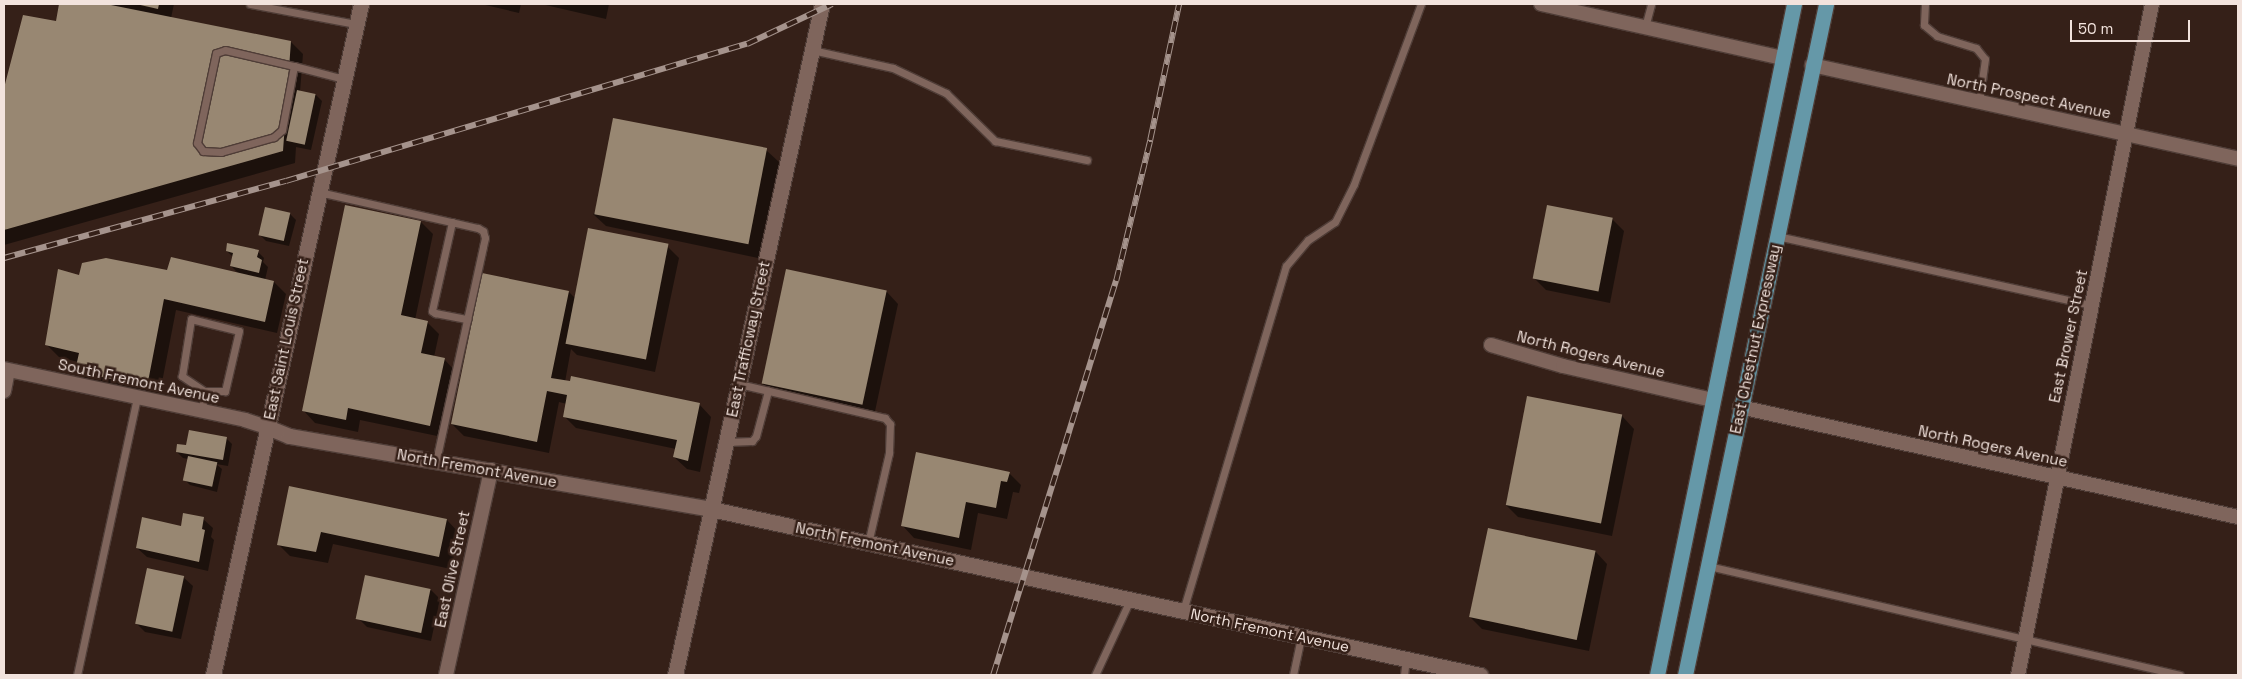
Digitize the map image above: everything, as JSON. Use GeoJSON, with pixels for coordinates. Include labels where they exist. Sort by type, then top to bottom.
{"type":"FeatureCollection","features":[{"type":"Feature","properties":{"kind":"main road","name":"East Saint Louis Street"},"geometry":{"type":"LineString","coordinates":[[213,675],[361,4]]}},
{"type":"Feature","properties":{"kind":"main road","name":"East Trafficway Street"},"geometry":{"type":"LineString","coordinates":[[675,675],[822,4]]}},
{"type":"Feature","properties":{"kind":"main road","name":"East Chestnut Expressway"},"geometry":{"type":"LineString","coordinates":[[1656,675],[1794,4]]}},
{"type":"Feature","properties":{"kind":"main road","name":"East Chestnut Expressway"},"geometry":{"type":"LineString","coordinates":[[1685,675],[1826,4]]}},
{"type":"Feature","properties":{"kind":"main road","name":"North Fremont Avenue"},"geometry":{"type":"LineString","coordinates":[[267,427],[289,436],[711,509],[1480,675]]}},
{"type":"Feature","properties":{"kind":"street"},"geometry":{"type":"LineString","coordinates":[[1541,4],[1783,58]]}},
{"type":"Feature","properties":{"kind":"street","name":"East Brower Street"},"geometry":{"type":"LineString","coordinates":[[2018,675],[2090,306],[2152,4]]}},
{"type":"Feature","properties":{"kind":"street","name":"North Prospect Avenue"},"geometry":{"type":"LineString","coordinates":[[1812,65],[2238,159]]}},
{"type":"Feature","properties":{"kind":"street","name":"North Rogers Avenue"},"geometry":{"type":"LineString","coordinates":[[1491,345],[1562,366],[1713,400]]}},
{"type":"Feature","properties":{"kind":"street"},"geometry":{"type":"LineString","coordinates":[[4,391],[6,370]]}},
{"type":"Feature","properties":{"kind":"street","name":"South Fremont Avenue"},"geometry":{"type":"LineString","coordinates":[[6,370],[202,411],[267,427]]}},
{"type":"Feature","properties":{"kind":"street","name":"North Rogers Avenue"},"geometry":{"type":"LineString","coordinates":[[1740,407],[2238,517]]}},
{"type":"Feature","properties":{"kind":"street","name":"East Olive Street"},"geometry":{"type":"LineString","coordinates":[[446,675],[491,470]]}},
{"type":"Feature","properties":{"kind":"lane"},"geometry":{"type":"LineString","coordinates":[[250,4],[356,24]]}},
{"type":"Feature","properties":{"kind":"lane"},"geometry":{"type":"LineString","coordinates":[[1183,611],[1286,266],[1308,240],[1334,222],[1350,191],[1421,4]]}},
{"type":"Feature","properties":{"kind":"lane"},"geometry":{"type":"LineString","coordinates":[[1645,27],[1651,4]]}},
{"type":"Feature","properties":{"kind":"lane"},"geometry":{"type":"LineString","coordinates":[[1925,4],[1924,25],[1938,36],[1976,48],[1985,59],[1979,102]]}},
{"type":"Feature","properties":{"kind":"lane"},"geometry":{"type":"LineString","coordinates":[[294,66],[282,130],[274,136],[221,152],[203,151],[197,143],[216,53],[225,50],[294,66],[344,79]]}},
{"type":"Feature","properties":{"kind":"lane"},"geometry":{"type":"LineString","coordinates":[[812,50],[892,68],[946,93],[995,141],[1087,160]]}},
{"type":"Feature","properties":{"kind":"lane"},"geometry":{"type":"LineString","coordinates":[[319,192],[478,228],[482,231],[485,238],[436,460]]}},
{"type":"Feature","properties":{"kind":"lane"},"geometry":{"type":"LineString","coordinates":[[452,222],[432,310],[435,313],[467,319]]}},
{"type":"Feature","properties":{"kind":"lane"},"geometry":{"type":"LineString","coordinates":[[1776,236],[2090,306]]}},
{"type":"Feature","properties":{"kind":"lane"},"geometry":{"type":"LineString","coordinates":[[191,319],[239,331],[225,391],[204,391],[182,376],[191,319]]}},
{"type":"Feature","properties":{"kind":"lane"},"geometry":{"type":"LineString","coordinates":[[738,384],[885,418],[890,424],[889,454],[868,543]]}},
{"type":"Feature","properties":{"kind":"lane"},"geometry":{"type":"LineString","coordinates":[[202,411],[204,391]]}},
{"type":"Feature","properties":{"kind":"lane"},"geometry":{"type":"LineString","coordinates":[[726,442],[752,441],[756,436],[768,391]]}},
{"type":"Feature","properties":{"kind":"lane"},"geometry":{"type":"LineString","coordinates":[[77,675],[137,397]]}},
{"type":"Feature","properties":{"kind":"lane"},"geometry":{"type":"LineString","coordinates":[[1708,566],[2024,641],[2180,675]]}},
{"type":"Feature","properties":{"kind":"lane"},"geometry":{"type":"LineString","coordinates":[[1095,675],[1130,600]]}},
{"type":"Feature","properties":{"kind":"lane"},"geometry":{"type":"LineString","coordinates":[[1293,675],[1301,637]]}},
{"type":"Feature","properties":{"kind":"lane"},"geometry":{"type":"LineString","coordinates":[[1404,675],[1406,659]]}},
{"type":"Feature","properties":{"kind":"building"},"geometry":{"type":"Polygon","coordinates":[[[59,4],[106,4],[291,41],[283,151],[4,230],[4,88],[23,15],[56,21],[59,4]]]}},
{"type":"Feature","properties":{"kind":"building"},"geometry":{"type":"Polygon","coordinates":[[[136,4],[159,4],[158,9],[136,4]]]}},
{"type":"Feature","properties":{"kind":"building"},"geometry":{"type":"Polygon","coordinates":[[[297,90],[316,94],[305,145],[286,141],[297,90]]]}},
{"type":"Feature","properties":{"kind":"building"},"geometry":{"type":"Polygon","coordinates":[[[613,118],[767,148],[748,244],[594,214],[613,118]]]}},
{"type":"Feature","properties":{"kind":"building"},"geometry":{"type":"Polygon","coordinates":[[[345,205],[421,221],[401,315],[428,321],[421,353],[445,358],[430,426],[348,408],[346,420],[302,411],[345,205]]]}},
{"type":"Feature","properties":{"kind":"building"},"geometry":{"type":"Polygon","coordinates":[[[1547,205],[1613,218],[1598,291],[1533,279],[1547,205]]]}},
{"type":"Feature","properties":{"kind":"building"},"geometry":{"type":"Polygon","coordinates":[[[265,207],[290,213],[284,241],[258,235],[265,207]]]}},
{"type":"Feature","properties":{"kind":"building"},"geometry":{"type":"Polygon","coordinates":[[[588,228],[668,244],[646,359],[565,344],[588,228]]]}},
{"type":"Feature","properties":{"kind":"building"},"geometry":{"type":"Polygon","coordinates":[[[227,243],[259,250],[257,257],[262,260],[259,273],[230,266],[233,253],[226,251],[227,243]]]}},
{"type":"Feature","properties":{"kind":"building"},"geometry":{"type":"Polygon","coordinates":[[[171,257],[274,281],[265,322],[164,299],[147,387],[75,371],[79,353],[45,345],[58,269],[79,275],[82,263],[106,258],[167,270],[171,257]]]}},
{"type":"Feature","properties":{"kind":"building"},"geometry":{"type":"Polygon","coordinates":[[[786,269],[887,290],[862,405],[762,383],[786,269]]]}},
{"type":"Feature","properties":{"kind":"building"},"geometry":{"type":"Polygon","coordinates":[[[482,273],[569,291],[551,378],[570,381],[571,376],[700,403],[688,461],[673,457],[677,440],[563,417],[567,395],[547,391],[537,442],[451,424],[482,273]]]}},
{"type":"Feature","properties":{"kind":"building"},"geometry":{"type":"Polygon","coordinates":[[[1527,396],[1622,415],[1601,523],[1506,505],[1527,396]]]}},
{"type":"Feature","properties":{"kind":"building"},"geometry":{"type":"Polygon","coordinates":[[[189,430],[227,437],[223,460],[176,452],[177,444],[186,445],[189,430]]]}},
{"type":"Feature","properties":{"kind":"building"},"geometry":{"type":"Polygon","coordinates":[[[916,452],[1010,472],[1007,482],[1001,481],[996,508],[966,502],[959,538],[901,526],[916,452]]]}},
{"type":"Feature","properties":{"kind":"building"},"geometry":{"type":"Polygon","coordinates":[[[188,456],[217,462],[212,487],[183,480],[188,456]]]}},
{"type":"Feature","properties":{"kind":"building"},"geometry":{"type":"Polygon","coordinates":[[[289,486],[447,519],[439,557],[321,532],[316,552],[277,545],[289,486]]]}},
{"type":"Feature","properties":{"kind":"building"},"geometry":{"type":"Polygon","coordinates":[[[183,513],[204,517],[202,529],[205,530],[199,562],[136,548],[142,517],[181,526],[183,513]]]}},
{"type":"Feature","properties":{"kind":"building"},"geometry":{"type":"Polygon","coordinates":[[[1488,528],[1596,551],[1577,640],[1469,617],[1488,528]]]}},
{"type":"Feature","properties":{"kind":"building"},"geometry":{"type":"Polygon","coordinates":[[[147,568],[184,576],[172,632],[135,624],[147,568]]]}},
{"type":"Feature","properties":{"kind":"building"},"geometry":{"type":"Polygon","coordinates":[[[365,575],[431,589],[421,633],[356,619],[365,575]]]}},
{"type":"Feature","properties":{"kind":"railway"},"geometry":{"type":"LineString","coordinates":[[4,258],[286,181],[747,44],[832,4]]}},
{"type":"Feature","properties":{"kind":"railway"},"geometry":{"type":"LineString","coordinates":[[993,675],[1116,281],[1150,140],[1179,4]]}}]}
